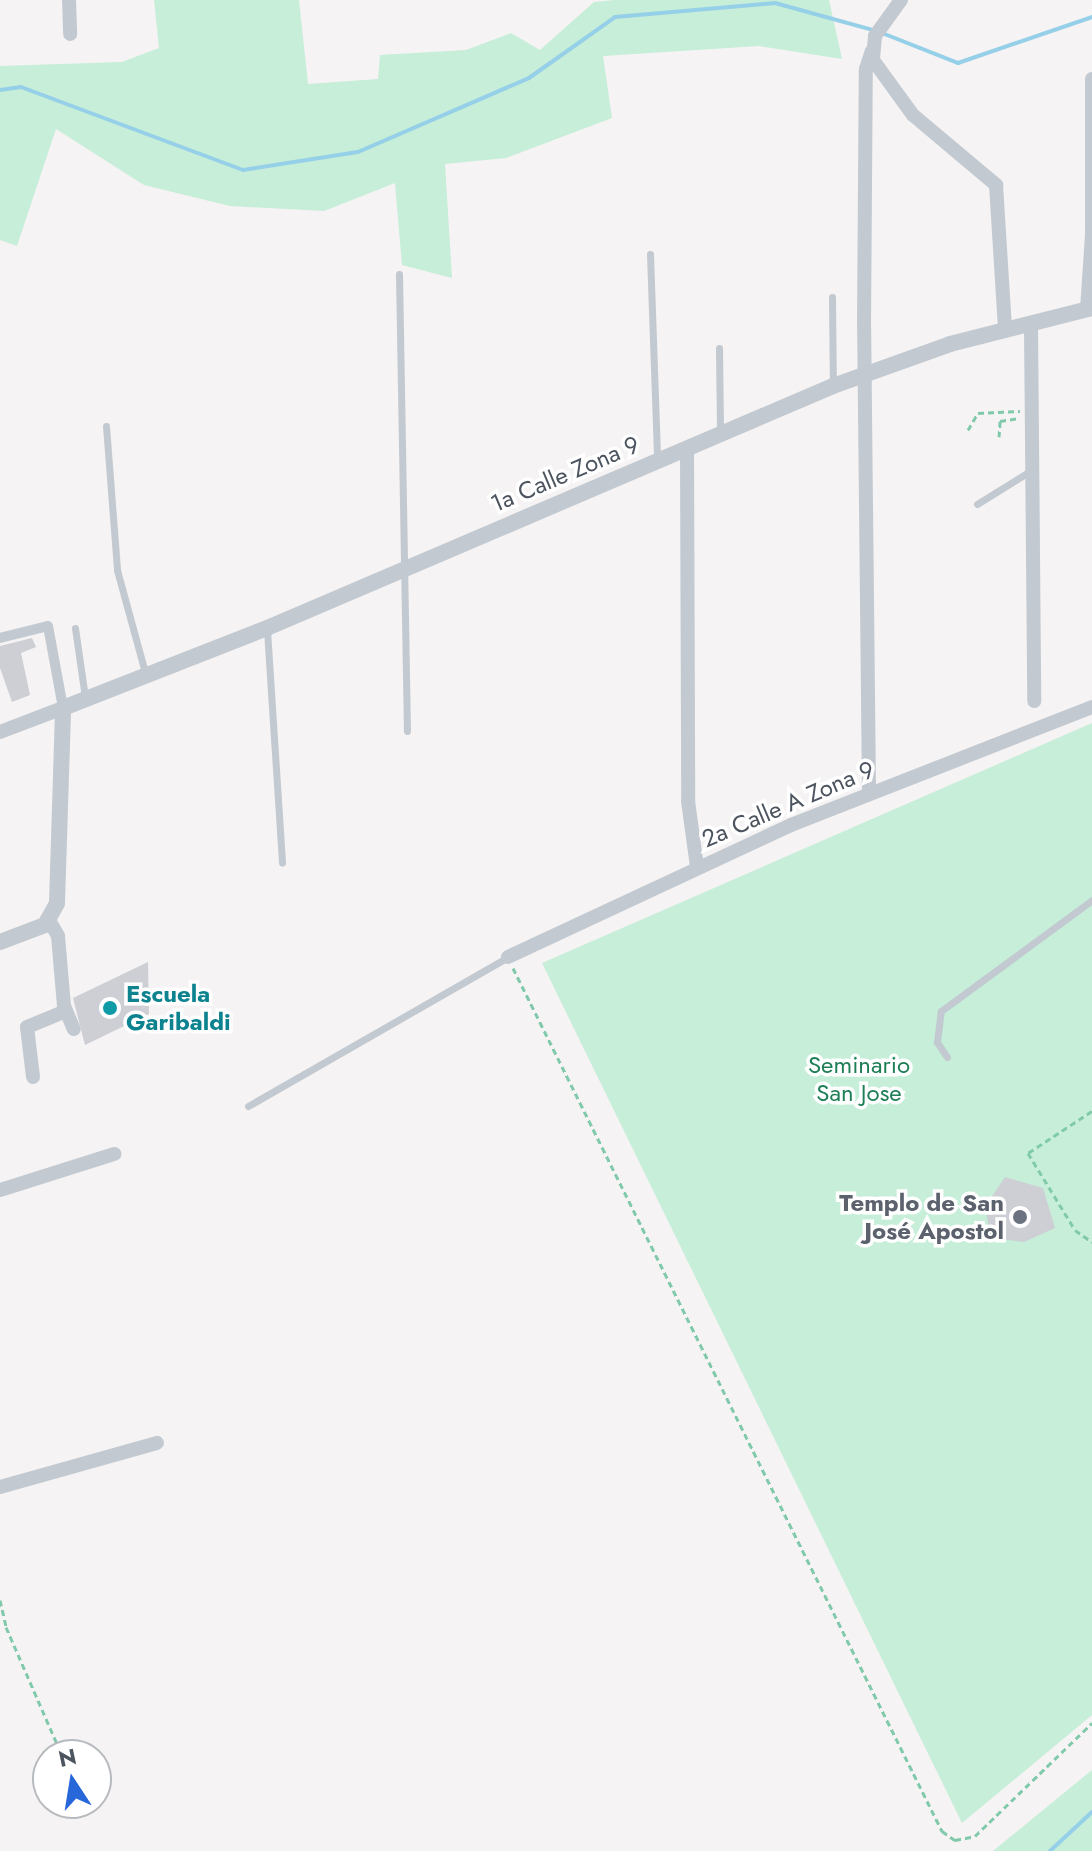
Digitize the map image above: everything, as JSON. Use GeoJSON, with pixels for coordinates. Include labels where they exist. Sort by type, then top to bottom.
{"type":"FeatureCollection","features":[{"type":"Feature","properties":{"kind":"street"},"geometry":{"type":"LineString","coordinates":[[69,0],[70,34]]}},
{"type":"Feature","properties":{"kind":"street"},"geometry":{"type":"LineString","coordinates":[[869,792],[866,69],[882,22],[901,0]]}},
{"type":"Feature","properties":{"kind":"street"},"geometry":{"type":"LineString","coordinates":[[872,51],[875,67],[913,115],[996,185],[1005,330]]}},
{"type":"Feature","properties":{"kind":"street"},"geometry":{"type":"LineString","coordinates":[[1090,309],[1092,79]]}},
{"type":"Feature","properties":{"kind":"street","name":"1a Calle Zona 9"},"geometry":{"type":"LineString","coordinates":[[63,708],[267,628],[687,448],[720,430],[833,386],[1005,330],[1090,309]]}},
{"type":"Feature","properties":{"kind":"street"},"geometry":{"type":"LineString","coordinates":[[1031,325],[1034,701]]}},
{"type":"Feature","properties":{"kind":"street"},"geometry":{"type":"LineString","coordinates":[[687,448],[687,788],[697,867]]}},
{"type":"Feature","properties":{"kind":"street"},"geometry":{"type":"LineString","coordinates":[[0,638],[48,626],[63,708],[58,892],[50,922],[58,936],[66,1011],[74,1029]]}},
{"type":"Feature","properties":{"kind":"street","name":"2a Calle A Zona 9"},"geometry":{"type":"LineString","coordinates":[[508,957],[697,867],[869,792],[1092,707]]}},
{"type":"Feature","properties":{"kind":"street"},"geometry":{"type":"LineString","coordinates":[[0,732],[63,708]]}},
{"type":"Feature","properties":{"kind":"street"},"geometry":{"type":"LineString","coordinates":[[0,942],[50,922]]}},
{"type":"Feature","properties":{"kind":"street"},"geometry":{"type":"LineString","coordinates":[[33,1077],[27,1027],[66,1011]]}},
{"type":"Feature","properties":{"kind":"street"},"geometry":{"type":"LineString","coordinates":[[0,1190],[114,1154]]}},
{"type":"Feature","properties":{"kind":"street"},"geometry":{"type":"LineString","coordinates":[[0,1487],[157,1443]]}},
{"type":"Feature","properties":{"kind":"lane"},"geometry":{"type":"LineString","coordinates":[[650,254],[657,461]]}},
{"type":"Feature","properties":{"kind":"lane"},"geometry":{"type":"LineString","coordinates":[[399,274],[401,553],[406,568],[407,731]]}},
{"type":"Feature","properties":{"kind":"lane"},"geometry":{"type":"LineString","coordinates":[[832,297],[833,386]]}},
{"type":"Feature","properties":{"kind":"lane"},"geometry":{"type":"LineString","coordinates":[[719,348],[720,430]]}},
{"type":"Feature","properties":{"kind":"lane"},"geometry":{"type":"LineString","coordinates":[[106,426],[117,570],[146,676]]}},
{"type":"Feature","properties":{"kind":"lane"},"geometry":{"type":"LineString","coordinates":[[977,504],[1032,469]]}},
{"type":"Feature","properties":{"kind":"lane"},"geometry":{"type":"LineString","coordinates":[[75,628],[85,700]]}},
{"type":"Feature","properties":{"kind":"lane"},"geometry":{"type":"LineString","coordinates":[[267,628],[282,863]]}},
{"type":"Feature","properties":{"kind":"lane"},"geometry":{"type":"LineString","coordinates":[[947,1057],[937,1042],[941,1011],[1092,900]]}},
{"type":"Feature","properties":{"kind":"lane"},"geometry":{"type":"LineString","coordinates":[[248,1106],[508,957]]}},
{"type":"Feature","properties":{"kind":"path"},"geometry":{"type":"LineString","coordinates":[[968,430],[978,413],[1032,415]]}},
{"type":"Feature","properties":{"kind":"path"},"geometry":{"type":"LineString","coordinates":[[999,437],[1000,421],[1032,415]]}},
{"type":"Feature","properties":{"kind":"path"},"geometry":{"type":"LineString","coordinates":[[508,957],[942,1831],[955,1840],[975,1836],[1092,1723]]}},
{"type":"Feature","properties":{"kind":"path"},"geometry":{"type":"LineString","coordinates":[[1092,1111],[1028,1153],[1075,1230],[1092,1242]]}},
{"type":"Feature","properties":{"kind":"path"},"geometry":{"type":"LineString","coordinates":[[0,1600],[6,1627],[55,1739]]}},
{"type":"Feature","properties":{"kind":"green space"},"geometry":{"type":"Polygon","coordinates":[[[154,0],[299,0],[308,84],[378,79],[380,55],[466,50],[511,33],[540,50],[594,2],[615,0],[829,0],[842,59],[759,46],[603,56],[612,118],[506,158],[445,164],[452,278],[402,265],[395,183],[324,211],[230,206],[144,185],[56,129],[17,246],[0,240],[0,66],[122,62],[159,48],[154,0]]]}},
{"type":"Feature","properties":{"kind":"green space","name":"Seminario San Jose"},"geometry":{"type":"Polygon","coordinates":[[[1092,723],[1092,1715],[962,1823],[542,963],[1092,723]]]}},
{"type":"Feature","properties":{"kind":"green space"},"geometry":{"type":"Polygon","coordinates":[[[1092,1770],[1092,1851],[993,1851],[1092,1770]]]}},
{"type":"Feature","properties":{"kind":"building"},"geometry":{"type":"Polygon","coordinates":[[[32,638],[36,647],[21,653],[30,695],[12,702],[0,668],[0,646],[32,638]]]}},
{"type":"Feature","properties":{"kind":"building","name":"Escuela Garibaldi"},"geometry":{"type":"Polygon","coordinates":[[[148,962],[149,1014],[85,1045],[73,998],[148,962]]]}},
{"type":"Feature","properties":{"kind":"building","name":"Templo de San José Apostol"},"geometry":{"type":"Polygon","coordinates":[[[1005,1177],[1043,1188],[1055,1228],[1024,1242],[991,1238],[985,1207],[1005,1177]]]}},
{"type":"Feature","properties":{"kind":"waterway"},"geometry":{"type":"LineString","coordinates":[[0,90],[21,87],[243,170],[358,152],[529,78],[615,17],[775,3],[873,30]]}},
{"type":"Feature","properties":{"kind":"waterway"},"geometry":{"type":"LineString","coordinates":[[882,33],[958,63],[1092,17]]}},
{"type":"Feature","properties":{"kind":"waterway"},"geometry":{"type":"LineString","coordinates":[[1050,1851],[1092,1812]]}},
{"type":"Feature","properties":{"kind":"place","name":"Escuela Garibaldi"},"geometry":{"type":"Point","coordinates":[110,1008]}},
{"type":"Feature","properties":{"kind":"place","name":"Templo de San José Apostol"},"geometry":{"type":"Point","coordinates":[1020,1217]}}]}
